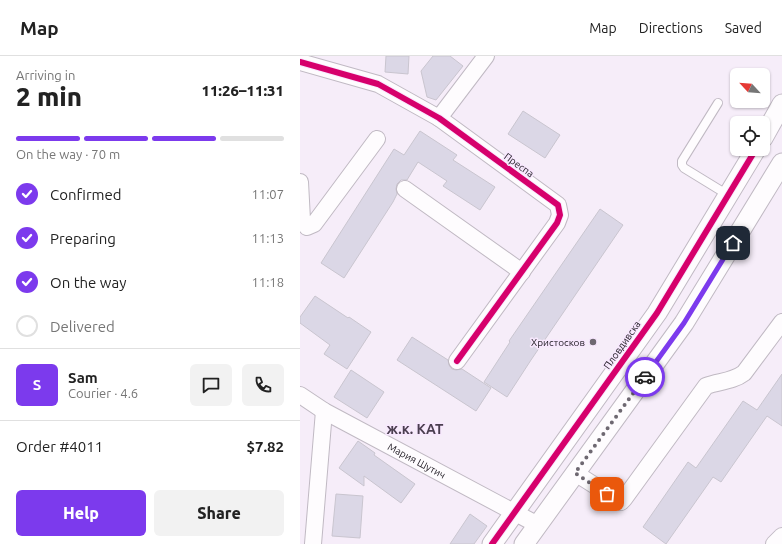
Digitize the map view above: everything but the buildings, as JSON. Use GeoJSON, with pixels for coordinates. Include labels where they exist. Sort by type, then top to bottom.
{"type":"FeatureCollection","features":[{"type":"Feature","properties":{"kind":"street"},"geometry":{"type":"LineString","coordinates":[[439,118],[486,56]]}},
{"type":"Feature","properties":{"kind":"street","name":"Преспа"},"geometry":{"type":"LineString","coordinates":[[300,62],[378,84],[439,118],[558,205],[560,215],[557,223],[458,361]]}},
{"type":"Feature","properties":{"kind":"street"},"geometry":{"type":"LineString","coordinates":[[770,125],[782,104]]}},
{"type":"Feature","properties":{"kind":"street"},"geometry":{"type":"LineString","coordinates":[[300,182],[302,220],[307,227],[314,224],[377,139]]}},
{"type":"Feature","properties":{"kind":"street","name":"Пловдивска"},"geometry":{"type":"LineString","coordinates":[[492,544],[657,313],[752,156]]}},
{"type":"Feature","properties":{"kind":"street"},"geometry":{"type":"LineString","coordinates":[[524,544],[684,323],[782,163]]}},
{"type":"Feature","properties":{"kind":"street"},"geometry":{"type":"LineString","coordinates":[[405,189],[522,272]]}},
{"type":"Feature","properties":{"kind":"street"},"geometry":{"type":"LineString","coordinates":[[575,473],[621,502],[706,386],[731,380],[744,373],[782,322]]}},
{"type":"Feature","properties":{"kind":"street","name":"Мария Шутич"},"geometry":{"type":"LineString","coordinates":[[300,395],[324,411],[538,525]]}},
{"type":"Feature","properties":{"kind":"street"},"geometry":{"type":"LineString","coordinates":[[313,544],[324,411]]}},
{"type":"Feature","properties":{"kind":"street"},"geometry":{"type":"LineString","coordinates":[[774,544],[782,536]]}},
{"type":"Feature","properties":{"kind":"lane"},"geometry":{"type":"LineString","coordinates":[[718,104],[682,161],[682,165],[684,168],[728,195]]}},
{"type":"Feature","properties":{"kind":"cycle path"},"geometry":{"type":"LineString","coordinates":[[300,62],[378,84],[439,118],[558,205],[560,215],[557,223],[457,361]]}},
{"type":"Feature","properties":{"kind":"cycle path"},"geometry":{"type":"LineString","coordinates":[[492,544],[657,313],[752,156]]}},
{"type":"Feature","properties":{"kind":"way so far"},"geometry":{"type":"LineString","coordinates":[[607,494],[575,473],[645,377]]}},
{"type":"Feature","properties":{"kind":"place","name":"Христосков"},"geometry":{"type":"Point","coordinates":[593,342]}},
{"type":"Feature","properties":{"kind":"district","name":"ж.к. КАТ"},"geometry":{"type":"Point","coordinates":[415,429]}},
{"type":"Feature","properties":{"kind":"route"},"geometry":{"type":"LineString","coordinates":[[645,377],[684,323],[733,243]]}}]}
